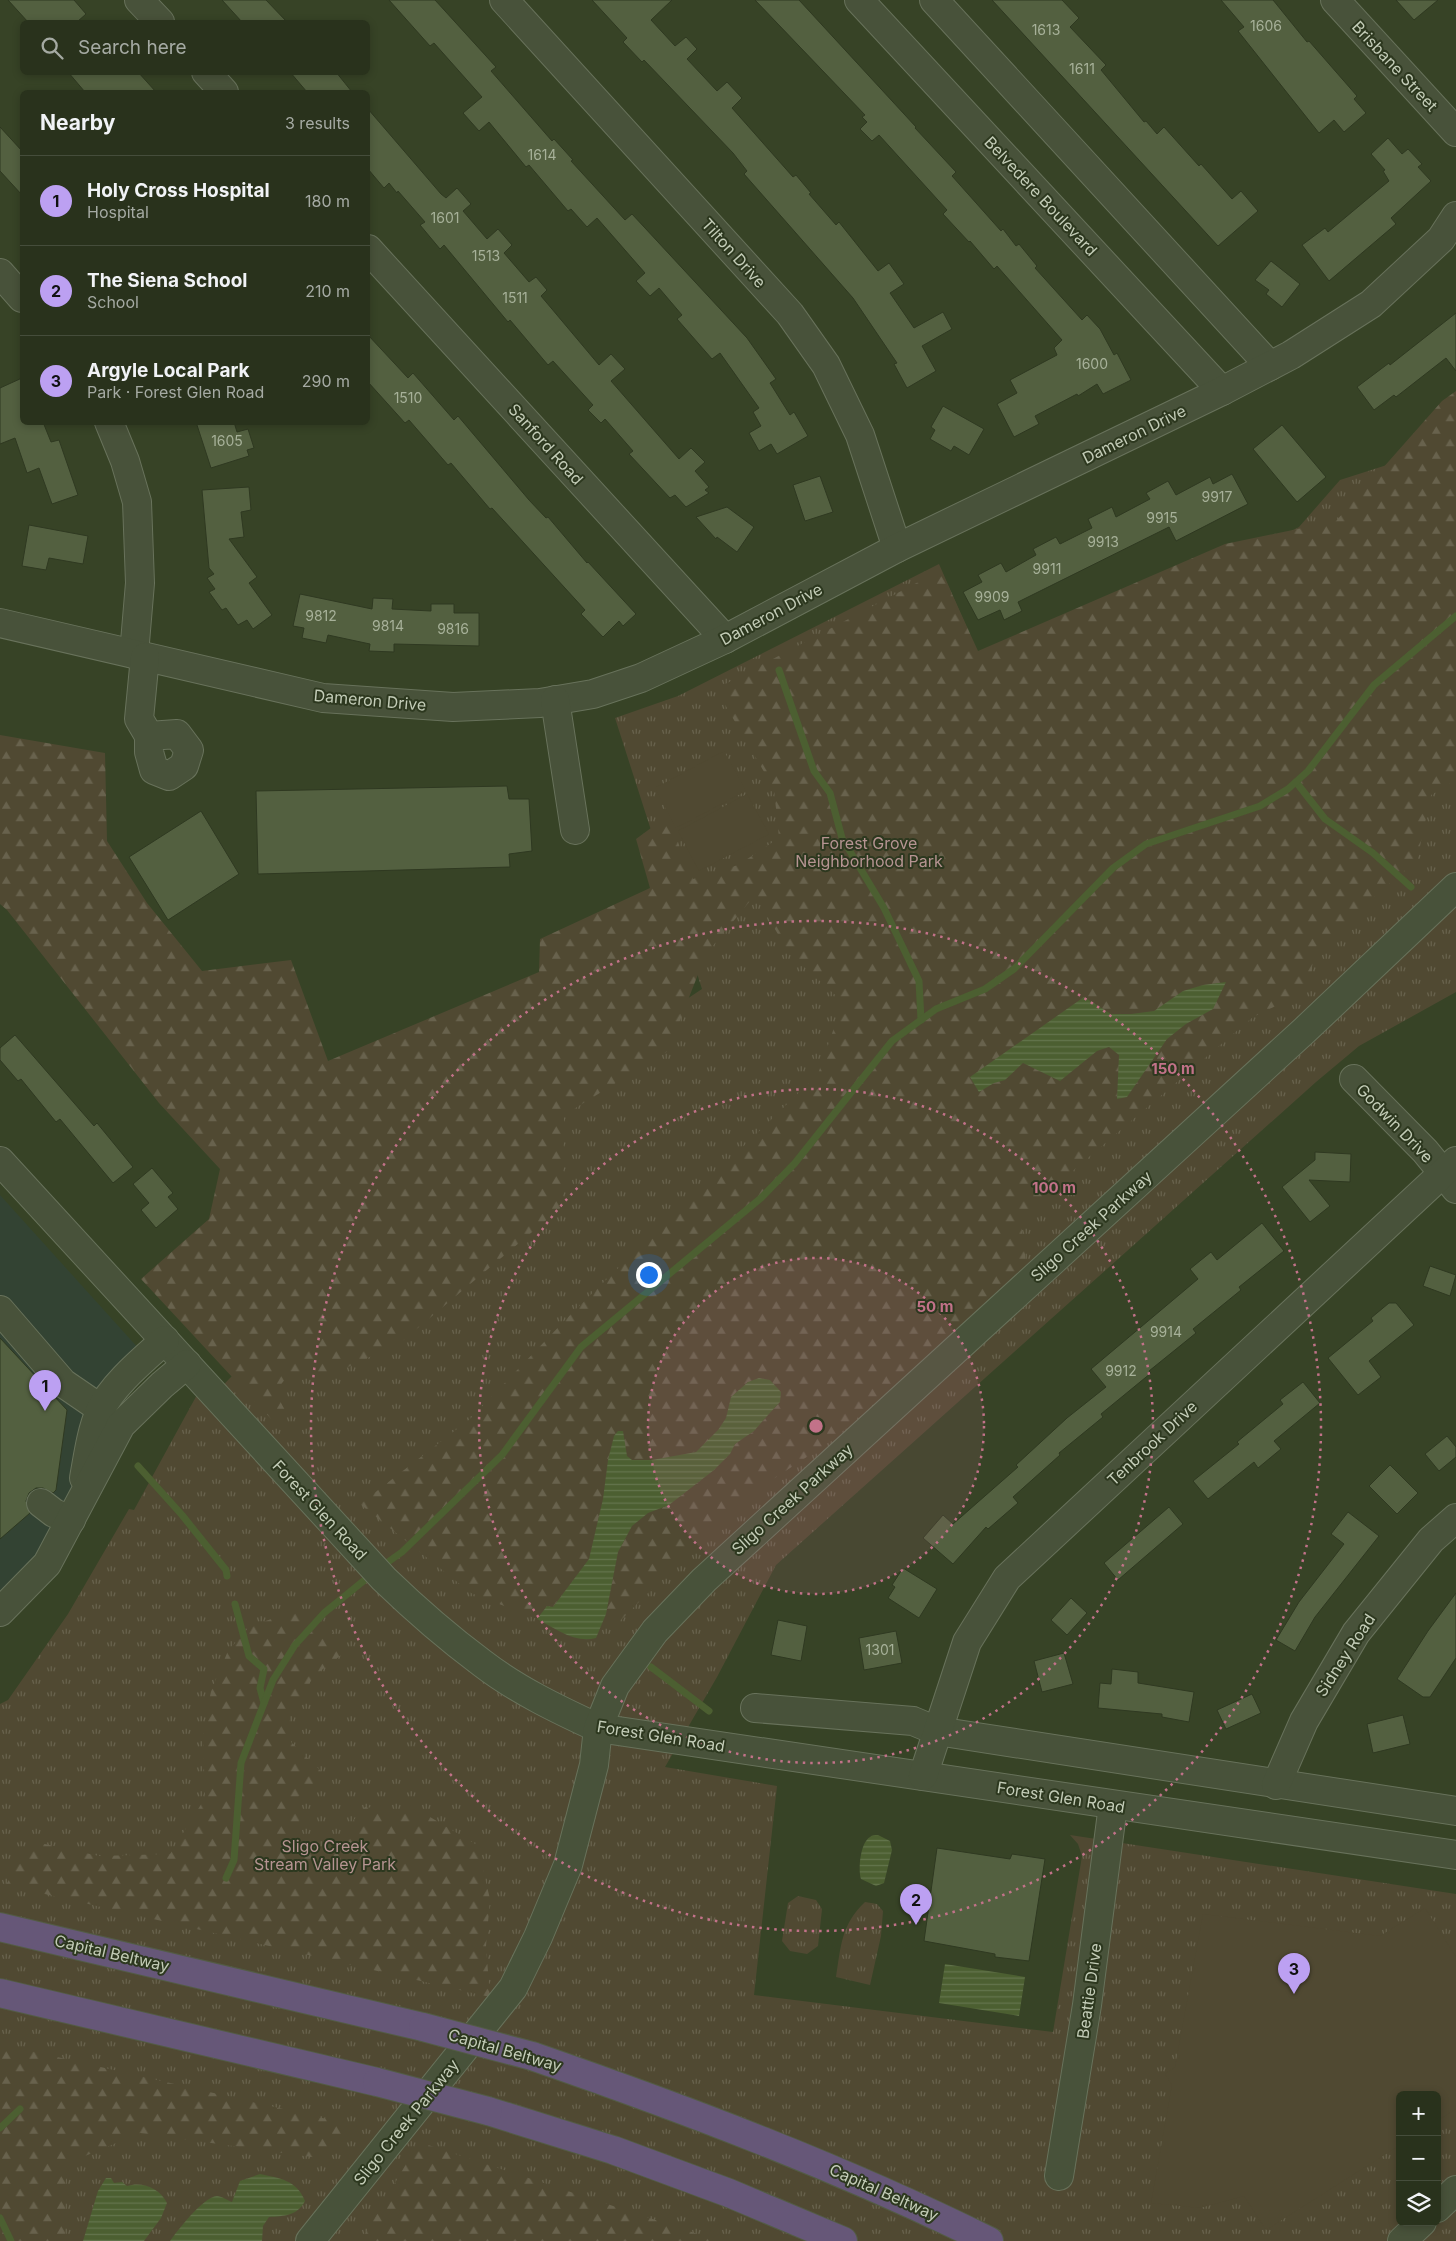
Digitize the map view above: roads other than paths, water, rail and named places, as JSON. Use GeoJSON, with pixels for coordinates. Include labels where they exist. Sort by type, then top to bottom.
{"type":"FeatureCollection","features":[{"type":"Feature","properties":{"kind":"highway","name":"Capital Beltway"},"geometry":{"type":"LineString","coordinates":[[0,1927],[424,2027],[532,2056],[752,2136],[906,2200],[989,2241]]}},
{"type":"Feature","properties":{"kind":"highway"},"geometry":{"type":"LineString","coordinates":[[0,1993],[377,2082],[488,2111],[613,2150],[728,2193],[843,2241]]}},
{"type":"Feature","properties":{"kind":"street"},"geometry":{"type":"LineString","coordinates":[[139,0],[158,20]]}},
{"type":"Feature","properties":{"kind":"street","name":"Tilton Drive"},"geometry":{"type":"LineString","coordinates":[[504,0],[790,314],[826,365],[860,435],[897,548]]}},
{"type":"Feature","properties":{"kind":"street","name":"Belvedere Boulevard"},"geometry":{"type":"LineString","coordinates":[[859,0],[1222,391]]}},
{"type":"Feature","properties":{"kind":"street"},"geometry":{"type":"LineString","coordinates":[[934,0],[1270,366]]}},
{"type":"Feature","properties":{"kind":"street","name":"Brisbane Street"},"geometry":{"type":"LineString","coordinates":[[1335,0],[1456,132]]}},
{"type":"Feature","properties":{"kind":"street"},"geometry":{"type":"LineString","coordinates":[[209,75],[222,90]]}},
{"type":"Feature","properties":{"kind":"street","name":"Dameron Drive"},"geometry":{"type":"LineString","coordinates":[[0,622],[323,698],[453,707],[554,700],[593,694],[641,678],[725,639],[897,548],[1270,366],[1371,304],[1441,239],[1456,216]]}},
{"type":"Feature","properties":{"kind":"street","name":"Sanford Road"},"geometry":{"type":"LineString","coordinates":[[370,251],[725,639]]}},
{"type":"Feature","properties":{"kind":"street"},"geometry":{"type":"LineString","coordinates":[[0,273],[20,296]]}},
{"type":"Feature","properties":{"kind":"street"},"geometry":{"type":"LineString","coordinates":[[110,425],[125,461],[137,502],[140,583],[139,719],[149,736]]}},
{"type":"Feature","properties":{"kind":"street"},"geometry":{"type":"LineString","coordinates":[[554,700],[575,830]]}},
{"type":"Feature","properties":{"kind":"street","name":"Sligo Creek Parkway"},"geometry":{"type":"LineString","coordinates":[[310,2241],[513,1988],[538,1937],[568,1865],[594,1765],[598,1728],[615,1686],[655,1631],[704,1580],[1298,1036],[1456,887]]}},
{"type":"Feature","properties":{"kind":"street","name":"Godwin Drive"},"geometry":{"type":"LineString","coordinates":[[1354,1080],[1451,1175]]}},
{"type":"Feature","properties":{"kind":"street","name":"Forest Glen Road"},"geometry":{"type":"LineString","coordinates":[[0,1161],[86,1257],[165,1340],[384,1579],[422,1616],[483,1665],[552,1707],[598,1728],[1456,1855]]}},
{"type":"Feature","properties":{"kind":"street","name":"Tenbrook Drive"},"geometry":{"type":"LineString","coordinates":[[923,1776],[967,1642],[1007,1578],[1451,1175]]}},
{"type":"Feature","properties":{"kind":"street"},"geometry":{"type":"LineString","coordinates":[[0,1310],[63,1383],[101,1409]]}},
{"type":"Feature","properties":{"kind":"street"},"geometry":{"type":"LineString","coordinates":[[76,1510],[94,1428],[101,1409],[142,1361],[165,1340]]}},
{"type":"Feature","properties":{"kind":"street"},"geometry":{"type":"LineString","coordinates":[[0,1612],[47,1564],[120,1425],[187,1364]]}},
{"type":"Feature","properties":{"kind":"street"},"geometry":{"type":"LineString","coordinates":[[41,1504],[54,1513],[76,1510]]}},
{"type":"Feature","properties":{"kind":"street","name":"Sidney Road"},"geometry":{"type":"LineString","coordinates":[[1276,1785],[1304,1721],[1356,1633],[1431,1540],[1456,1518]]}},
{"type":"Feature","properties":{"kind":"street"},"geometry":{"type":"LineString","coordinates":[[755,1708],[913,1721],[937,1731],[1456,1812]]}},
{"type":"Feature","properties":{"kind":"street","name":"Beattie Drive"},"geometry":{"type":"LineString","coordinates":[[1059,2176],[1087,2005],[1113,1805]]}},
{"type":"Feature","properties":{"kind":"street"},"geometry":{"type":"LineString","coordinates":[[1441,2204],[1456,2190]]}},
{"type":"Feature","properties":{"kind":"street"},"geometry":{"type":"LineString","coordinates":[[1402,2241],[1418,2226]]}},
{"type":"Feature","properties":{"kind":"waterway"},"geometry":{"type":"LineString","coordinates":[[381,1567],[402,1552],[502,1455],[581,1347],[761,1198],[795,1163],[892,1041],[936,1009],[985,989],[1014,969],[1113,868],[1146,844],[1260,806],[1288,789],[1308,771],[1374,685],[1456,616]]}},
{"type":"Feature","properties":{"kind":"waterway"},"geometry":{"type":"LineString","coordinates":[[779,670],[814,771],[830,793],[842,838],[884,908],[919,981],[921,1020]]}},
{"type":"Feature","properties":{"kind":"waterway"},"geometry":{"type":"LineString","coordinates":[[1296,782],[1325,819],[1373,853],[1411,887]]}},
{"type":"Feature","properties":{"kind":"waterway"},"geometry":{"type":"LineString","coordinates":[[138,1466],[182,1515],[226,1570],[227,1576]]}},
{"type":"Feature","properties":{"kind":"waterway"},"geometry":{"type":"LineString","coordinates":[[226,1878],[234,1860],[241,1763],[273,1680],[295,1645],[324,1613],[372,1574]]}},
{"type":"Feature","properties":{"kind":"waterway"},"geometry":{"type":"LineString","coordinates":[[235,1604],[249,1656],[264,1669],[260,1688],[264,1703]]}},
{"type":"Feature","properties":{"kind":"waterway"},"geometry":{"type":"LineString","coordinates":[[651,1667],[709,1711]]}},
{"type":"Feature","properties":{"kind":"waterway"},"geometry":{"type":"LineString","coordinates":[[0,2128],[20,2109]]}},
{"type":"Feature","properties":{"kind":"waterway"},"geometry":{"type":"LineString","coordinates":[[0,2218],[11,2241]]}},
{"type":"Feature","properties":{"kind":"place","name":"Holy Cross Hospital"},"geometry":{"type":"Point","coordinates":[45,1411]}},
{"type":"Feature","properties":{"kind":"place","name":"The Siena School"},"geometry":{"type":"Point","coordinates":[916,1925]}},
{"type":"Feature","properties":{"kind":"place","name":"Argyle Local Park"},"geometry":{"type":"Point","coordinates":[1294,1994]}},
{"type":"Feature","properties":{"kind":"park label","name":"Forest Grove Neighborhood Park"},"geometry":{"type":"Point","coordinates":[869,852]}},
{"type":"Feature","properties":{"kind":"park label","name":"Sligo Creek Stream Valley Park"},"geometry":{"type":"Point","coordinates":[325,1855]}}]}
